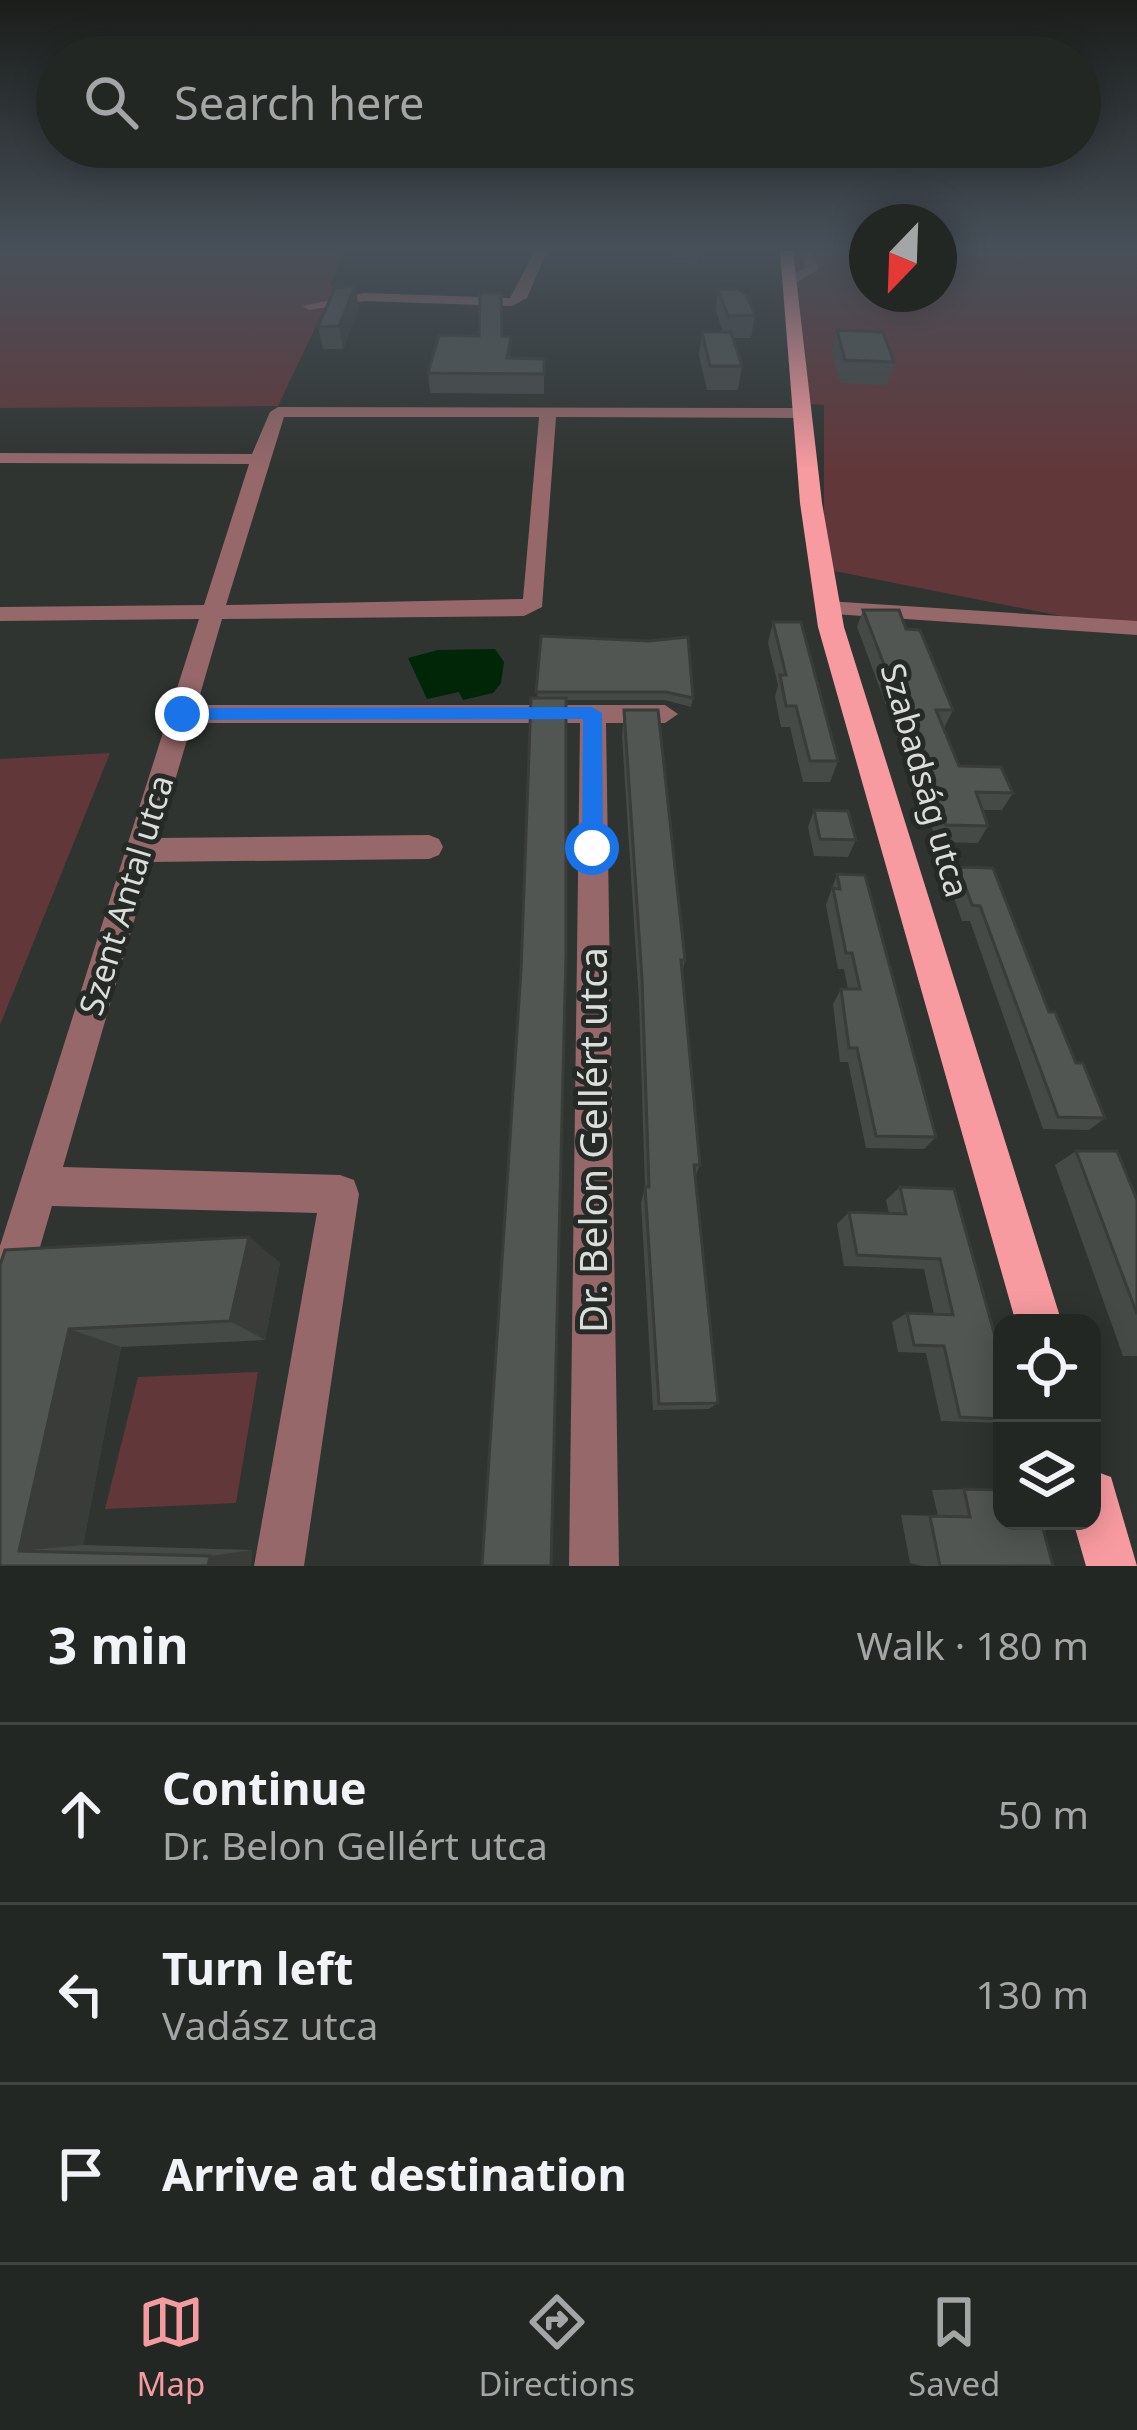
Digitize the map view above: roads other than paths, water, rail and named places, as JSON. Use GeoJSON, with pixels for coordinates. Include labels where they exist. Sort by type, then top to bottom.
{"type":"FeatureCollection","features":[{"type":"Feature","properties":{"kind":"main road","name":"Szabadság utca"},"geometry":{"type":"LineString","coordinates":[[795,324],[827,608],[866,754],[1036,1314]]}},
{"type":"Feature","properties":{"kind":"main road"},"geometry":{"type":"LineString","coordinates":[[1101,1525],[1114,1566]]}},
{"type":"Feature","properties":{"kind":"street","name":"Szent Antal utca"},"geometry":{"type":"LineString","coordinates":[[0,1312],[278,412],[548,413]]}},
{"type":"Feature","properties":{"kind":"street"},"geometry":{"type":"LineString","coordinates":[[0,614],[524,609],[534,602],[548,413],[802,412]]}},
{"type":"Feature","properties":{"kind":"street"},"geometry":{"type":"LineString","coordinates":[[0,458],[260,459]]}},
{"type":"Feature","properties":{"kind":"street"},"geometry":{"type":"LineString","coordinates":[[827,608],[1137,628]]}},
{"type":"Feature","properties":{"kind":"street","name":"Dr. Belon Gellért utca"},"geometry":{"type":"LineString","coordinates":[[592,713],[595,1566]]}},
{"type":"Feature","properties":{"kind":"street"},"geometry":{"type":"LineString","coordinates":[[182,714],[665,714]]}},
{"type":"Feature","properties":{"kind":"street"},"geometry":{"type":"LineString","coordinates":[[140,850],[429,847]]}},
{"type":"Feature","properties":{"kind":"street"},"geometry":{"type":"LineString","coordinates":[[38,1186],[340,1195],[279,1566]]}}]}
